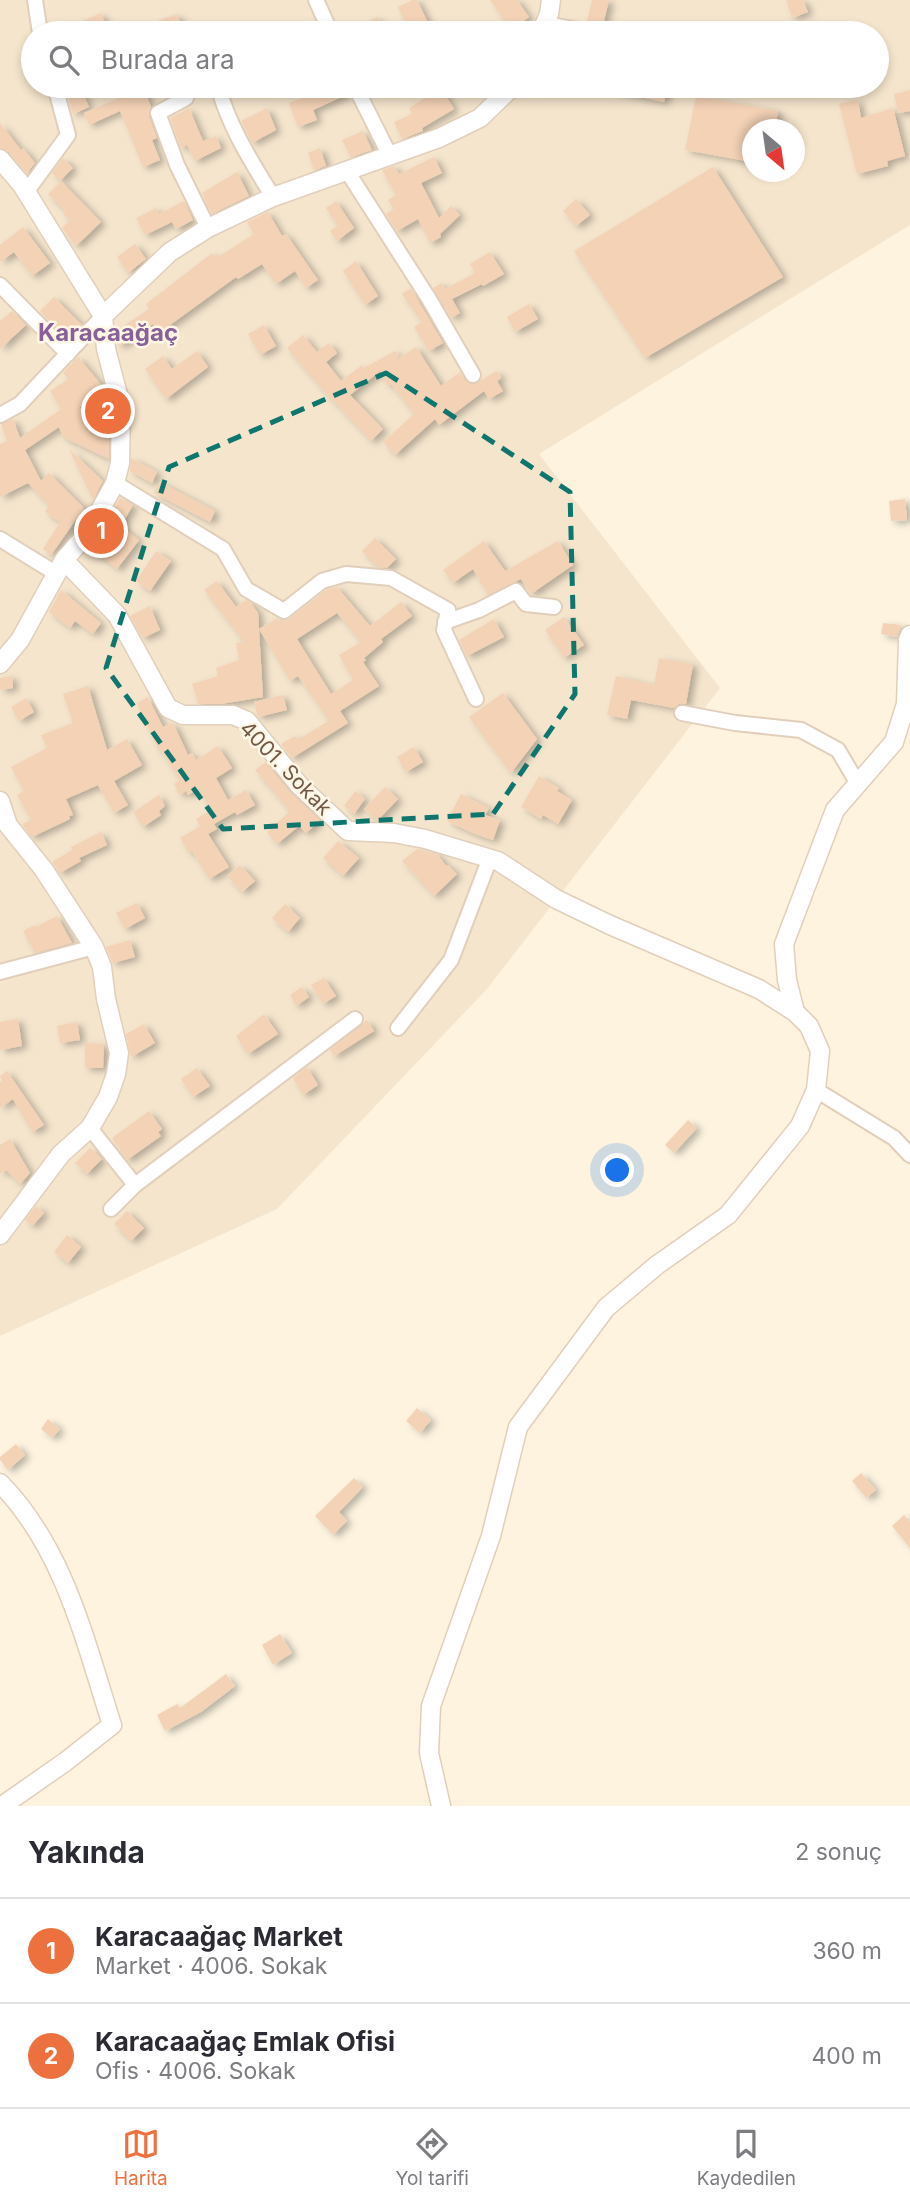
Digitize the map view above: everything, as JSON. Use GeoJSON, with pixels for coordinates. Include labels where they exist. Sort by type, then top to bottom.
{"type":"FeatureCollection","features":[{"type":"Feature","properties":{"kind":"street"},"geometry":{"type":"LineString","coordinates":[[35,0],[38,21]]}},
{"type":"Feature","properties":{"kind":"street"},"geometry":{"type":"LineString","coordinates":[[316,0],[326,21]]}},
{"type":"Feature","properties":{"kind":"street"},"geometry":{"type":"LineString","coordinates":[[545,21],[551,0]]}},
{"type":"Feature","properties":{"kind":"street"},"geometry":{"type":"LineString","coordinates":[[27,191],[68,135],[58,98]]}},
{"type":"Feature","properties":{"kind":"street"},"geometry":{"type":"LineString","coordinates":[[186,98],[158,113],[177,165],[208,228]]}},
{"type":"Feature","properties":{"kind":"street"},"geometry":{"type":"LineString","coordinates":[[221,98],[240,143],[273,197]]}},
{"type":"Feature","properties":{"kind":"street"},"geometry":{"type":"LineString","coordinates":[[361,98],[390,156]]}},
{"type":"Feature","properties":{"kind":"street"},"geometry":{"type":"LineString","coordinates":[[0,415],[20,404],[103,316],[170,252],[208,228],[273,197],[439,138],[480,118],[501,98]]}},
{"type":"Feature","properties":{"kind":"street"},"geometry":{"type":"LineString","coordinates":[[0,664],[20,640],[61,567],[87,534],[115,483],[120,463],[121,406],[106,349],[103,316],[27,191],[1,164]]}},
{"type":"Feature","properties":{"kind":"street"},"geometry":{"type":"LineString","coordinates":[[347,171],[429,299],[473,375]]}},
{"type":"Feature","properties":{"kind":"street"},"geometry":{"type":"LineString","coordinates":[[0,285],[68,354]]}},
{"type":"Feature","properties":{"kind":"street"},"geometry":{"type":"LineString","coordinates":[[115,483],[223,549],[246,589],[284,611],[322,581],[346,574],[391,578],[448,610],[444,630],[476,699]]}},
{"type":"Feature","properties":{"kind":"street"},"geometry":{"type":"LineString","coordinates":[[0,539],[61,567]]}},
{"type":"Feature","properties":{"kind":"street","name":"4001. Sokak"},"geometry":{"type":"LineString","coordinates":[[61,567],[117,615],[168,708],[183,715],[233,715],[247,720],[300,786],[348,831],[394,833],[425,838],[498,860],[556,898],[610,925],[759,989],[795,1012]]}},
{"type":"Feature","properties":{"kind":"street"},"geometry":{"type":"LineString","coordinates":[[445,622],[479,610],[516,590],[526,604],[554,607]]}},
{"type":"Feature","properties":{"kind":"street"},"geometry":{"type":"LineString","coordinates":[[441,1806],[429,1754],[431,1706],[491,1536],[518,1427],[606,1308],[657,1265],[728,1215],[800,1126],[816,1090],[820,1051],[809,1026],[795,1012],[787,980],[784,944],[835,810],[894,742],[906,704],[910,635]]}},
{"type":"Feature","properties":{"kind":"street"},"geometry":{"type":"LineString","coordinates":[[682,713],[736,723],[801,730],[838,750],[858,785]]}},
{"type":"Feature","properties":{"kind":"street"},"geometry":{"type":"LineString","coordinates":[[0,802],[8,825],[51,879],[94,947],[102,967],[106,999],[119,1053],[116,1074],[108,1097],[90,1128],[61,1154],[0,1235]]}},
{"type":"Feature","properties":{"kind":"street"},"geometry":{"type":"LineString","coordinates":[[398,1028],[451,960],[490,858]]}},
{"type":"Feature","properties":{"kind":"street"},"geometry":{"type":"LineString","coordinates":[[0,972],[94,947]]}},
{"type":"Feature","properties":{"kind":"street"},"geometry":{"type":"LineString","coordinates":[[111,1209],[135,1185],[355,1019]]}},
{"type":"Feature","properties":{"kind":"street"},"geometry":{"type":"LineString","coordinates":[[816,1090],[894,1138],[910,1155]]}},
{"type":"Feature","properties":{"kind":"street"},"geometry":{"type":"LineString","coordinates":[[90,1128],[135,1185]]}},
{"type":"Feature","properties":{"kind":"street"},"geometry":{"type":"LineString","coordinates":[[0,1483],[13,1496],[54,1559],[72,1601],[112,1725],[2,1806]]}},
{"type":"Feature","properties":{"kind":"highlighted area"},"geometry":{"type":"Polygon","coordinates":[[[386,373],[570,492],[575,694],[493,814],[223,829],[106,668],[169,467],[386,373]]]}},
{"type":"Feature","properties":{"kind":"shaded area"},"geometry":{"type":"Polygon","coordinates":[[[0,0],[910,0],[910,225],[539,454],[720,688],[487,989],[277,1209],[0,1336],[0,0]]]}},
{"type":"Feature","properties":{"kind":"building"},"geometry":{"type":"Polygon","coordinates":[[[417,0],[427,21],[404,21],[398,7],[417,0]]]}},
{"type":"Feature","properties":{"kind":"building"},"geometry":{"type":"Polygon","coordinates":[[[490,0],[517,0],[529,17],[524,21],[505,21],[490,0]]]}},
{"type":"Feature","properties":{"kind":"building"},"geometry":{"type":"Polygon","coordinates":[[[592,0],[609,0],[604,21],[587,21],[592,0]]]}},
{"type":"Feature","properties":{"kind":"building"},"geometry":{"type":"Polygon","coordinates":[[[786,0],[803,0],[808,12],[792,18],[786,0]]]}},
{"type":"Feature","properties":{"kind":"building"},"geometry":{"type":"Polygon","coordinates":[[[101,13],[104,21],[83,21],[101,13]]]}},
{"type":"Feature","properties":{"kind":"building"},"geometry":{"type":"Polygon","coordinates":[[[177,14],[180,21],[157,21],[177,14]]]}},
{"type":"Feature","properties":{"kind":"building"},"geometry":{"type":"Polygon","coordinates":[[[910,90],[910,111],[898,113],[894,94],[910,90]]]}},
{"type":"Feature","properties":{"kind":"building"},"geometry":{"type":"Polygon","coordinates":[[[68,98],[85,98],[89,107],[73,114],[68,98]]]}},
{"type":"Feature","properties":{"kind":"building"},"geometry":{"type":"Polygon","coordinates":[[[119,98],[148,98],[151,107],[149,116],[157,138],[152,140],[160,160],[143,167],[120,111],[89,125],[84,113],[119,98]]]}},
{"type":"Feature","properties":{"kind":"building"},"geometry":{"type":"Polygon","coordinates":[[[303,98],[339,98],[313,110],[317,120],[298,127],[289,103],[303,98]]]}},
{"type":"Feature","properties":{"kind":"building"},"geometry":{"type":"Polygon","coordinates":[[[425,98],[447,98],[454,109],[422,128],[423,131],[402,139],[394,122],[412,114],[409,108],[425,98]]]}},
{"type":"Feature","properties":{"kind":"building"},"geometry":{"type":"Polygon","coordinates":[[[645,98],[665,98],[664,102],[645,98]]]}},
{"type":"Feature","properties":{"kind":"building"},"geometry":{"type":"Polygon","coordinates":[[[696,98],[778,111],[777,119],[742,119],[742,160],[685,150],[696,98]]]}},
{"type":"Feature","properties":{"kind":"building"},"geometry":{"type":"Polygon","coordinates":[[[858,100],[861,118],[893,108],[905,156],[887,161],[888,166],[857,174],[839,104],[858,100]]]}},
{"type":"Feature","properties":{"kind":"building"},"geometry":{"type":"Polygon","coordinates":[[[189,108],[203,141],[216,136],[221,148],[195,161],[187,145],[181,148],[170,118],[189,108]]]}},
{"type":"Feature","properties":{"kind":"building"},"geometry":{"type":"Polygon","coordinates":[[[267,108],[276,130],[252,143],[241,121],[267,108]]]}},
{"type":"Feature","properties":{"kind":"building"},"geometry":{"type":"Polygon","coordinates":[[[0,123],[35,163],[27,173],[9,152],[0,148],[0,123]]]}},
{"type":"Feature","properties":{"kind":"building"},"geometry":{"type":"Polygon","coordinates":[[[363,131],[372,150],[351,157],[342,140],[363,131]]]}},
{"type":"Feature","properties":{"kind":"building"},"geometry":{"type":"Polygon","coordinates":[[[320,148],[326,166],[314,170],[308,153],[320,148]]]}},
{"type":"Feature","properties":{"kind":"building"},"geometry":{"type":"Polygon","coordinates":[[[434,157],[442,173],[421,183],[439,218],[451,206],[460,215],[440,234],[441,237],[430,243],[418,219],[397,231],[386,214],[394,209],[388,200],[396,195],[382,170],[394,166],[399,174],[434,157]]]}},
{"type":"Feature","properties":{"kind":"building"},"geometry":{"type":"Polygon","coordinates":[[[63,158],[73,168],[60,181],[52,173],[63,158]]]}},
{"type":"Feature","properties":{"kind":"building"},"geometry":{"type":"Polygon","coordinates":[[[713,167],[783,277],[645,358],[574,251],[713,167]]]}},
{"type":"Feature","properties":{"kind":"building"},"geometry":{"type":"Polygon","coordinates":[[[237,172],[249,196],[212,214],[202,193],[237,172]]]}},
{"type":"Feature","properties":{"kind":"building"},"geometry":{"type":"Polygon","coordinates":[[[61,181],[101,222],[76,246],[62,228],[70,220],[48,194],[61,181]]]}},
{"type":"Feature","properties":{"kind":"building"},"geometry":{"type":"Polygon","coordinates":[[[576,199],[590,215],[576,226],[563,211],[576,199]]]}},
{"type":"Feature","properties":{"kind":"building"},"geometry":{"type":"Polygon","coordinates":[[[184,201],[193,220],[176,229],[172,222],[145,235],[136,218],[156,208],[159,214],[184,201]]]}},
{"type":"Feature","properties":{"kind":"building"},"geometry":{"type":"Polygon","coordinates":[[[336,201],[354,228],[337,241],[330,231],[338,225],[326,208],[336,201]]]}},
{"type":"Feature","properties":{"kind":"building"},"geometry":{"type":"Polygon","coordinates":[[[268,212],[282,236],[286,234],[318,280],[306,288],[295,271],[276,284],[262,264],[238,279],[236,277],[159,333],[153,324],[120,346],[116,331],[149,309],[146,304],[212,253],[216,258],[254,234],[247,222],[268,212]]]}},
{"type":"Feature","properties":{"kind":"building"},"geometry":{"type":"Polygon","coordinates":[[[23,227],[50,263],[32,276],[14,252],[0,262],[0,245],[23,227]]]}},
{"type":"Feature","properties":{"kind":"building"},"geometry":{"type":"Polygon","coordinates":[[[135,244],[146,259],[128,273],[117,257],[135,244]]]}},
{"type":"Feature","properties":{"kind":"building"},"geometry":{"type":"Polygon","coordinates":[[[490,252],[504,274],[452,299],[460,313],[451,318],[433,288],[442,283],[445,289],[475,273],[470,264],[490,252]]]}},
{"type":"Feature","properties":{"kind":"building"},"geometry":{"type":"Polygon","coordinates":[[[356,261],[378,296],[365,305],[343,271],[356,261]]]}},
{"type":"Feature","properties":{"kind":"building"},"geometry":{"type":"Polygon","coordinates":[[[411,288],[443,343],[429,351],[414,327],[422,322],[402,294],[411,288]]]}},
{"type":"Feature","properties":{"kind":"building"},"geometry":{"type":"Polygon","coordinates":[[[54,297],[82,325],[67,340],[40,311],[54,297]]]}},
{"type":"Feature","properties":{"kind":"building"},"geometry":{"type":"Polygon","coordinates":[[[529,304],[538,319],[515,332],[507,317],[529,304]]]}},
{"type":"Feature","properties":{"kind":"building"},"geometry":{"type":"Polygon","coordinates":[[[12,311],[26,325],[0,349],[0,321],[12,311]]]}},
{"type":"Feature","properties":{"kind":"building"},"geometry":{"type":"Polygon","coordinates":[[[264,325],[276,346],[260,355],[248,334],[264,325]]]}},
{"type":"Feature","properties":{"kind":"building"},"geometry":{"type":"Polygon","coordinates":[[[303,335],[317,352],[329,343],[337,353],[326,362],[341,381],[362,365],[364,368],[395,351],[399,356],[396,360],[416,347],[441,386],[460,372],[472,385],[497,371],[501,378],[497,381],[503,391],[489,399],[484,391],[439,425],[435,419],[395,455],[383,442],[414,414],[391,384],[388,386],[380,371],[350,395],[383,429],[371,441],[287,348],[303,335]]]}},
{"type":"Feature","properties":{"kind":"building"},"geometry":{"type":"Polygon","coordinates":[[[197,351],[208,367],[166,399],[145,369],[163,356],[172,369],[197,351]]]}},
{"type":"Feature","properties":{"kind":"building"},"geometry":{"type":"Polygon","coordinates":[[[78,357],[104,388],[79,408],[110,409],[109,459],[63,437],[59,427],[25,450],[41,481],[49,473],[84,508],[51,555],[43,549],[60,522],[45,512],[49,505],[28,483],[0,497],[0,444],[7,441],[1,424],[13,419],[20,438],[61,409],[50,391],[69,379],[63,373],[78,357]]]}},
{"type":"Feature","properties":{"kind":"building"},"geometry":{"type":"Polygon","coordinates":[[[69,449],[103,481],[93,500],[69,449]]]}},
{"type":"Feature","properties":{"kind":"building"},"geometry":{"type":"Polygon","coordinates":[[[131,458],[157,472],[152,483],[130,471],[131,458]]]}},
{"type":"Feature","properties":{"kind":"building"},"geometry":{"type":"Polygon","coordinates":[[[160,482],[215,511],[210,522],[154,493],[160,482]]]}},
{"type":"Feature","properties":{"kind":"building"},"geometry":{"type":"Polygon","coordinates":[[[120,498],[133,505],[121,526],[139,540],[117,569],[90,548],[103,528],[109,534],[105,525],[120,498]]]}},
{"type":"Feature","properties":{"kind":"building"},"geometry":{"type":"Polygon","coordinates":[[[905,499],[907,520],[891,521],[889,501],[905,499]]]}},
{"type":"Feature","properties":{"kind":"building"},"geometry":{"type":"Polygon","coordinates":[[[375,538],[396,559],[387,568],[378,567],[362,551],[375,538]]]}},
{"type":"Feature","properties":{"kind":"building"},"geometry":{"type":"Polygon","coordinates":[[[484,541],[505,571],[558,541],[573,565],[531,594],[521,579],[488,595],[473,569],[453,583],[443,570],[484,541]]]}},
{"type":"Feature","properties":{"kind":"building"},"geometry":{"type":"Polygon","coordinates":[[[156,551],[171,561],[150,591],[136,581],[156,551]]]}},
{"type":"Feature","properties":{"kind":"building"},"geometry":{"type":"Polygon","coordinates":[[[217,581],[236,607],[246,600],[258,613],[263,697],[221,704],[197,704],[192,684],[218,676],[216,668],[239,660],[236,643],[244,642],[204,590],[217,581]]]}},
{"type":"Feature","properties":{"kind":"building"},"geometry":{"type":"Polygon","coordinates":[[[337,587],[370,626],[401,602],[412,616],[381,639],[383,642],[364,658],[366,660],[363,662],[379,686],[340,711],[348,723],[292,758],[281,744],[295,736],[297,740],[329,721],[298,676],[290,681],[259,629],[277,618],[281,622],[289,619],[326,590],[337,587]],[[337,613],[297,639],[331,694],[353,680],[339,655],[361,642],[337,613]]]}},
{"type":"Feature","properties":{"kind":"building"},"geometry":{"type":"Polygon","coordinates":[[[61,590],[101,623],[93,634],[75,621],[70,628],[49,612],[61,590]]]}},
{"type":"Feature","properties":{"kind":"building"},"geometry":{"type":"Polygon","coordinates":[[[150,606],[160,630],[143,638],[130,616],[150,606]]]}},
{"type":"Feature","properties":{"kind":"building"},"geometry":{"type":"Polygon","coordinates":[[[564,617],[584,645],[564,658],[545,630],[564,617]]]}},
{"type":"Feature","properties":{"kind":"building"},"geometry":{"type":"Polygon","coordinates":[[[494,619],[504,637],[467,656],[459,640],[494,619]]]}},
{"type":"Feature","properties":{"kind":"building"},"geometry":{"type":"Polygon","coordinates":[[[883,623],[901,625],[897,637],[881,634],[883,623]]]}},
{"type":"Feature","properties":{"kind":"building"},"geometry":{"type":"Polygon","coordinates":[[[659,658],[693,664],[686,704],[679,704],[674,708],[631,700],[627,719],[607,715],[616,676],[654,685],[659,658]]]}},
{"type":"Feature","properties":{"kind":"building"},"geometry":{"type":"Polygon","coordinates":[[[12,676],[13,688],[0,690],[0,678],[12,676]]]}},
{"type":"Feature","properties":{"kind":"building"},"geometry":{"type":"Polygon","coordinates":[[[88,686],[107,750],[127,739],[142,765],[114,781],[128,805],[114,813],[98,785],[66,799],[73,815],[69,816],[70,819],[32,837],[22,824],[31,820],[17,795],[24,791],[11,767],[47,748],[41,735],[73,723],[63,694],[88,686]]]}},
{"type":"Feature","properties":{"kind":"building"},"geometry":{"type":"Polygon","coordinates":[[[503,693],[537,739],[511,773],[469,717],[503,693]]]}},
{"type":"Feature","properties":{"kind":"building"},"geometry":{"type":"Polygon","coordinates":[[[283,695],[287,710],[258,717],[254,702],[283,695]]]}},
{"type":"Feature","properties":{"kind":"building"},"geometry":{"type":"Polygon","coordinates":[[[148,697],[163,727],[173,723],[188,755],[192,753],[196,760],[218,746],[232,768],[216,778],[228,800],[246,790],[255,805],[214,824],[217,829],[208,834],[229,867],[209,879],[192,851],[189,853],[180,838],[200,826],[196,819],[211,810],[198,789],[188,795],[186,791],[180,795],[174,784],[179,780],[161,750],[159,751],[137,703],[148,697]]]}},
{"type":"Feature","properties":{"kind":"building"},"geometry":{"type":"Polygon","coordinates":[[[26,698],[34,712],[19,721],[11,707],[26,698]]]}},
{"type":"Feature","properties":{"kind":"building"},"geometry":{"type":"Polygon","coordinates":[[[414,747],[423,762],[406,772],[397,757],[414,747]]]}},
{"type":"Feature","properties":{"kind":"building"},"geometry":{"type":"Polygon","coordinates":[[[266,762],[291,793],[320,820],[306,833],[299,826],[277,844],[267,832],[290,811],[255,770],[266,762]]]}},
{"type":"Feature","properties":{"kind":"building"},"geometry":{"type":"Polygon","coordinates":[[[539,776],[572,800],[558,824],[543,815],[541,819],[521,807],[539,776]]]}},
{"type":"Feature","properties":{"kind":"building"},"geometry":{"type":"Polygon","coordinates":[[[385,787],[398,799],[377,821],[364,809],[385,787]]]}},
{"type":"Feature","properties":{"kind":"building"},"geometry":{"type":"Polygon","coordinates":[[[355,791],[365,799],[354,814],[344,806],[355,791]]]}},
{"type":"Feature","properties":{"kind":"building"},"geometry":{"type":"Polygon","coordinates":[[[461,794],[489,808],[485,815],[500,820],[493,840],[447,821],[461,794]]]}},
{"type":"Feature","properties":{"kind":"building"},"geometry":{"type":"Polygon","coordinates":[[[159,795],[165,806],[159,811],[161,815],[143,827],[133,812],[159,795]]]}},
{"type":"Feature","properties":{"kind":"building"},"geometry":{"type":"Polygon","coordinates":[[[101,832],[107,845],[79,858],[81,861],[60,873],[52,862],[72,850],[71,847],[101,832]]]}},
{"type":"Feature","properties":{"kind":"building"},"geometry":{"type":"Polygon","coordinates":[[[338,841],[359,858],[343,876],[323,858],[338,841]]]}},
{"type":"Feature","properties":{"kind":"building"},"geometry":{"type":"Polygon","coordinates":[[[417,849],[437,854],[446,866],[457,874],[434,896],[402,861],[417,849]]]}},
{"type":"Feature","properties":{"kind":"building"},"geometry":{"type":"Polygon","coordinates":[[[240,865],[255,881],[242,892],[227,876],[240,865]]]}},
{"type":"Feature","properties":{"kind":"building"},"geometry":{"type":"Polygon","coordinates":[[[137,903],[145,918],[125,929],[116,913],[137,903]]]}},
{"type":"Feature","properties":{"kind":"building"},"geometry":{"type":"Polygon","coordinates":[[[285,904],[300,918],[288,932],[272,918],[285,904]]]}},
{"type":"Feature","properties":{"kind":"building"},"geometry":{"type":"Polygon","coordinates":[[[57,916],[72,943],[35,953],[23,931],[57,916]]]}},
{"type":"Feature","properties":{"kind":"building"},"geometry":{"type":"Polygon","coordinates":[[[130,940],[135,957],[113,963],[106,947],[130,940]]]}},
{"type":"Feature","properties":{"kind":"building"},"geometry":{"type":"Polygon","coordinates":[[[324,978],[336,996],[323,1004],[311,985],[324,978]]]}},
{"type":"Feature","properties":{"kind":"building"},"geometry":{"type":"Polygon","coordinates":[[[302,987],[309,997],[296,1006],[290,995],[302,987]]]}},
{"type":"Feature","properties":{"kind":"building"},"geometry":{"type":"Polygon","coordinates":[[[264,1014],[278,1034],[248,1054],[236,1036],[264,1014]]]}},
{"type":"Feature","properties":{"kind":"building"},"geometry":{"type":"Polygon","coordinates":[[[18,1019],[22,1046],[0,1050],[0,1022],[18,1019]]]}},
{"type":"Feature","properties":{"kind":"building"},"geometry":{"type":"Polygon","coordinates":[[[367,1020],[374,1031],[334,1056],[330,1050],[367,1020]]]}},
{"type":"Feature","properties":{"kind":"building"},"geometry":{"type":"Polygon","coordinates":[[[77,1022],[80,1040],[60,1043],[57,1026],[77,1022]]]}},
{"type":"Feature","properties":{"kind":"building"},"geometry":{"type":"Polygon","coordinates":[[[144,1024],[155,1043],[131,1057],[126,1034],[144,1024]]]}},
{"type":"Feature","properties":{"kind":"building"},"geometry":{"type":"Polygon","coordinates":[[[85,1043],[104,1044],[103,1068],[85,1068],[85,1043]]]}},
{"type":"Feature","properties":{"kind":"building"},"geometry":{"type":"Polygon","coordinates":[[[307,1067],[318,1085],[303,1095],[293,1078],[307,1067]]]}},
{"type":"Feature","properties":{"kind":"building"},"geometry":{"type":"Polygon","coordinates":[[[197,1068],[210,1086],[193,1097],[181,1079],[197,1068]]]}},
{"type":"Feature","properties":{"kind":"building"},"geometry":{"type":"Polygon","coordinates":[[[7,1071],[44,1125],[32,1132],[13,1099],[0,1108],[0,1076],[7,1071]]]}},
{"type":"Feature","properties":{"kind":"building"},"geometry":{"type":"Polygon","coordinates":[[[149,1111],[162,1129],[158,1132],[161,1136],[127,1160],[112,1138],[149,1111]]]}},
{"type":"Feature","properties":{"kind":"building"},"geometry":{"type":"Polygon","coordinates":[[[688,1120],[697,1128],[674,1153],[665,1145],[688,1120]]]}},
{"type":"Feature","properties":{"kind":"building"},"geometry":{"type":"Polygon","coordinates":[[[10,1139],[30,1173],[20,1184],[6,1170],[0,1174],[0,1145],[10,1139]]]}},
{"type":"Feature","properties":{"kind":"building"},"geometry":{"type":"Polygon","coordinates":[[[90,1148],[102,1159],[87,1174],[75,1163],[90,1148]]]}},
{"type":"Feature","properties":{"kind":"building"},"geometry":{"type":"Polygon","coordinates":[[[36,1206],[44,1213],[32,1226],[25,1220],[36,1206]]]}},
{"type":"Feature","properties":{"kind":"building"},"geometry":{"type":"Polygon","coordinates":[[[127,1211],[144,1228],[131,1241],[114,1224],[127,1211]]]}},
{"type":"Feature","properties":{"kind":"building"},"geometry":{"type":"Polygon","coordinates":[[[67,1235],[81,1247],[68,1263],[54,1252],[67,1235]]]}},
{"type":"Feature","properties":{"kind":"building"},"geometry":{"type":"Polygon","coordinates":[[[417,1408],[431,1420],[420,1433],[406,1421],[417,1408]]]}},
{"type":"Feature","properties":{"kind":"building"},"geometry":{"type":"Polygon","coordinates":[[[48,1419],[60,1429],[52,1438],[41,1429],[48,1419]]]}},
{"type":"Feature","properties":{"kind":"building"},"geometry":{"type":"Polygon","coordinates":[[[16,1444],[25,1455],[8,1470],[0,1457],[16,1444]]]}},
{"type":"Feature","properties":{"kind":"building"},"geometry":{"type":"Polygon","coordinates":[[[861,1473],[876,1490],[866,1498],[852,1481],[861,1473]]]}},
{"type":"Feature","properties":{"kind":"building"},"geometry":{"type":"Polygon","coordinates":[[[354,1478],[363,1487],[339,1512],[347,1521],[333,1535],[315,1516],[354,1478]]]}},
{"type":"Feature","properties":{"kind":"building"},"geometry":{"type":"Polygon","coordinates":[[[904,1515],[910,1522],[910,1548],[892,1526],[904,1515]]]}},
{"type":"Feature","properties":{"kind":"building"},"geometry":{"type":"Polygon","coordinates":[[[280,1634],[292,1653],[273,1665],[262,1645],[280,1634]]]}},
{"type":"Feature","properties":{"kind":"building"},"geometry":{"type":"Polygon","coordinates":[[[226,1674],[235,1686],[201,1712],[165,1731],[157,1715],[177,1704],[180,1708],[226,1674]]]}},
{"type":"Feature","properties":{"kind":"place","name":"Karacaağaç Emlak Ofisi"},"geometry":{"type":"Point","coordinates":[108,411]}},
{"type":"Feature","properties":{"kind":"place","name":"Karacaağaç Market"},"geometry":{"type":"Point","coordinates":[101,531]}},
{"type":"Feature","properties":{"kind":"district","name":"Karacaağaç"},"geometry":{"type":"Point","coordinates":[108,332]}}]}
